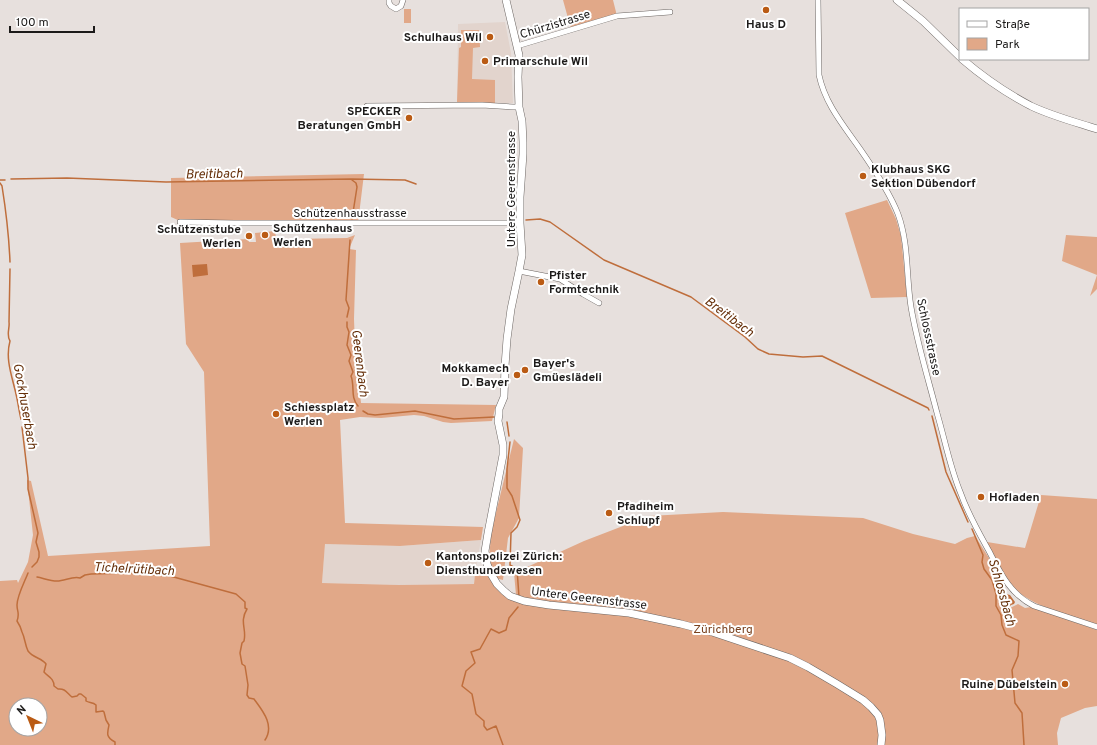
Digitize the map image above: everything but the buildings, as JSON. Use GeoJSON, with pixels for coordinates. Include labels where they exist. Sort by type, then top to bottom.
{"type":"FeatureCollection","features":[{"type":"Feature","properties":{"kind":"street"},"geometry":{"type":"LineString","coordinates":[[388,0],[391,6],[396,9],[402,6],[403,0]]}},
{"type":"Feature","properties":{"kind":"street","name":"Untere Geerenstrasse"},"geometry":{"type":"LineString","coordinates":[[506,0],[519,60],[519,107],[523,142],[520,197],[522,255],[511,309],[507,339],[504,397],[498,414],[503,445],[503,455],[485,551],[488,569],[493,579],[510,596],[524,601],[636,614],[712,632],[790,658],[837,684],[872,707],[880,720],[882,735],[881,745]]}},
{"type":"Feature","properties":{"kind":"street","name":"Schlossstrasse"},"geometry":{"type":"LineString","coordinates":[[818,0],[819,76],[828,102],[878,176],[898,214],[904,241],[910,306],[914,326],[926,375],[961,495],[1007,584],[1013,590],[1034,606],[1097,627]]}},
{"type":"Feature","properties":{"kind":"street"},"geometry":{"type":"LineString","coordinates":[[897,0],[923,21],[959,56]]}},
{"type":"Feature","properties":{"kind":"street","name":"Chürzistrasse"},"geometry":{"type":"LineString","coordinates":[[517,46],[617,16],[670,12]]}},
{"type":"Feature","properties":{"kind":"street"},"geometry":{"type":"LineString","coordinates":[[963,60],[991,82],[1031,106],[1065,120],[1097,129]]}},
{"type":"Feature","properties":{"kind":"street"},"geometry":{"type":"LineString","coordinates":[[367,106],[482,105],[519,107]]}},
{"type":"Feature","properties":{"kind":"street","name":"Schützenhausstrasse"},"geometry":{"type":"LineString","coordinates":[[180,222],[520,223]]}},
{"type":"Feature","properties":{"kind":"street"},"geometry":{"type":"LineString","coordinates":[[519,271],[560,279],[583,294],[599,302]]}},
{"type":"Feature","properties":{"kind":"shaded area","name":"Primarschule Wil"},"geometry":{"type":"Polygon","coordinates":[[[505,22],[511,53],[513,103],[457,103],[458,24],[505,22]]]}},
{"type":"Feature","properties":{"kind":"shaded area"},"geometry":{"type":"Polygon","coordinates":[[[207,264],[208,275],[193,277],[192,265],[207,264]]]}},
{"type":"Feature","properties":{"kind":"shaded area"},"geometry":{"type":"Polygon","coordinates":[[[481,540],[474,584],[399,585],[322,583],[325,544],[400,546],[481,540]]]}},
{"type":"Feature","properties":{"kind":"shaded area"},"geometry":{"type":"Polygon","coordinates":[[[1006,594],[1010,595],[1015,602],[1009,607],[1006,606],[1002,600],[1002,596],[1006,594]]]}},
{"type":"Feature","properties":{"kind":"green space"},"geometry":{"type":"Polygon","coordinates":[[[563,0],[613,0],[617,16],[571,29],[563,0]]]}},
{"type":"Feature","properties":{"kind":"green space"},"geometry":{"type":"Polygon","coordinates":[[[404,9],[411,9],[411,23],[404,23],[404,9]]]}},
{"type":"Feature","properties":{"kind":"green space"},"geometry":{"type":"Polygon","coordinates":[[[461,30],[479,30],[480,47],[473,48],[472,79],[495,80],[495,103],[457,102],[461,30]]]}},
{"type":"Feature","properties":{"kind":"green space"},"geometry":{"type":"Polygon","coordinates":[[[364,174],[358,223],[180,221],[171,217],[171,178],[364,174]]]}},
{"type":"Feature","properties":{"kind":"green space"},"geometry":{"type":"Polygon","coordinates":[[[887,200],[896,219],[901,236],[907,297],[871,298],[845,213],[887,200]]]}},
{"type":"Feature","properties":{"kind":"green space","name":"Zürichberg"},"geometry":{"type":"Polygon","coordinates":[[[275,231],[276,238],[292,239],[347,238],[355,235],[349,249],[356,250],[354,319],[355,346],[361,403],[496,405],[492,421],[451,423],[414,415],[381,418],[360,417],[340,420],[345,523],[483,527],[481,540],[400,546],[325,544],[322,583],[399,585],[474,584],[475,574],[491,574],[489,561],[491,533],[514,439],[523,448],[519,518],[508,538],[503,580],[495,578],[507,590],[516,595],[514,573],[584,541],[649,516],[723,512],[863,518],[913,534],[955,544],[975,536],[996,569],[993,585],[1004,611],[1018,604],[1025,608],[1031,607],[1097,630],[1097,706],[1085,708],[1061,718],[1057,733],[1058,745],[0,745],[0,581],[17,580],[18,583],[28,562],[33,535],[27,480],[31,481],[48,556],[210,546],[204,372],[186,344],[180,243],[248,239],[249,242],[256,242],[255,233],[275,231]]]}},
{"type":"Feature","properties":{"kind":"green space"},"geometry":{"type":"Polygon","coordinates":[[[1066,235],[1097,237],[1097,275],[1062,261],[1066,235]]]}},
{"type":"Feature","properties":{"kind":"green space"},"geometry":{"type":"Polygon","coordinates":[[[1097,275],[1097,289],[1090,296],[1097,275]]]}},
{"type":"Feature","properties":{"kind":"green space"},"geometry":{"type":"Polygon","coordinates":[[[1041,495],[1097,499],[1097,625],[1035,603],[1014,589],[1007,580],[987,542],[1025,548],[1041,495]]]}},
{"type":"Feature","properties":{"kind":"waterway","name":"Breitibach"},"geometry":{"type":"LineString","coordinates":[[11,179],[67,178],[166,182],[351,179],[405,180],[416,184]]}},
{"type":"Feature","properties":{"kind":"waterway","name":"Breitibach"},"geometry":{"type":"LineString","coordinates":[[0,180],[5,180]]}},
{"type":"Feature","properties":{"kind":"waterway","name":"Geerenbach"},"geometry":{"type":"LineString","coordinates":[[352,180],[356,183],[357,187],[352,219]]}},
{"type":"Feature","properties":{"kind":"waterway","name":"Gockhuserbach"},"geometry":{"type":"LineString","coordinates":[[0,183],[2,186],[6,214],[10,262]]}},
{"type":"Feature","properties":{"kind":"waterway","name":"Breitibach"},"geometry":{"type":"LineString","coordinates":[[526,220],[540,219],[550,222],[604,260],[691,297],[745,337],[758,349],[769,354],[803,357],[822,356],[928,408],[929,410]]}},
{"type":"Feature","properties":{"kind":"waterway","name":"Geerenbach"},"geometry":{"type":"LineString","coordinates":[[347,317],[349,308],[346,300],[350,240]]}},
{"type":"Feature","properties":{"kind":"waterway","name":"Gockhuserbach"},"geometry":{"type":"LineString","coordinates":[[10,269],[8,334],[10,341],[8,354],[21,419]]}},
{"type":"Feature","properties":{"kind":"waterway","name":"Geerenbach"},"geometry":{"type":"LineString","coordinates":[[347,322],[349,332],[347,345],[351,355],[349,361],[353,372],[351,376],[353,395],[358,406]]}},
{"type":"Feature","properties":{"kind":"waterway","name":"Geerenbach"},"geometry":{"type":"LineString","coordinates":[[363,411],[368,414],[375,415],[415,411],[454,419],[494,417]]}},
{"type":"Feature","properties":{"kind":"waterway","name":"Breitibach"},"geometry":{"type":"LineString","coordinates":[[932,416],[946,472],[968,522]]}},
{"type":"Feature","properties":{"kind":"waterway","name":"Geerenbach"},"geometry":{"type":"LineString","coordinates":[[507,422],[509,436]]}},
{"type":"Feature","properties":{"kind":"waterway","name":"Gockhuserbach"},"geometry":{"type":"LineString","coordinates":[[22,427],[28,489],[38,533],[36,542],[39,557],[37,562],[32,567]]}},
{"type":"Feature","properties":{"kind":"waterway","name":"Geerenbach"},"geometry":{"type":"LineString","coordinates":[[510,442],[507,469],[507,488],[512,496],[520,520],[517,527],[511,533],[510,565],[517,569],[519,597]]}},
{"type":"Feature","properties":{"kind":"waterway","name":"Schlossbach"},"geometry":{"type":"LineString","coordinates":[[972,529],[983,555],[982,562],[984,569],[992,580],[996,594],[996,606],[1001,615],[1002,625],[1006,635],[1019,641],[1018,656],[1012,670],[1015,703],[1022,713],[1024,745]]}},
{"type":"Feature","properties":{"kind":"waterway","name":"Gockhuserbach"},"geometry":{"type":"LineString","coordinates":[[28,573],[17,601],[17,621],[28,651],[46,664],[44,672],[52,679],[54,686],[58,689],[64,690],[72,697],[81,694],[86,698],[86,701],[96,705],[96,712],[104,712],[109,725],[108,735],[115,742],[115,745]]}},
{"type":"Feature","properties":{"kind":"waterway","name":"Tichelrütibach"},"geometry":{"type":"LineString","coordinates":[[37,577],[57,581],[80,578],[91,574],[126,573],[170,576],[236,594],[245,602],[245,608],[247,609],[243,622],[245,637],[240,653],[242,664],[245,666],[248,685],[247,695],[249,698],[254,699],[266,718],[269,729],[265,740]]}},
{"type":"Feature","properties":{"kind":"waterway","name":"Geerenbach"},"geometry":{"type":"LineString","coordinates":[[503,745],[496,726],[487,730],[484,726],[484,721],[476,714],[472,694],[462,686],[466,671],[475,663],[471,652],[480,649],[491,629],[499,633],[506,630],[509,618],[518,607]]}},
{"type":"Feature","properties":{"kind":"place","name":"Haus D"},"geometry":{"type":"Point","coordinates":[766,10]}},
{"type":"Feature","properties":{"kind":"place","name":"Schulhaus Wil"},"geometry":{"type":"Point","coordinates":[490,37]}},
{"type":"Feature","properties":{"kind":"place","name":"Primarschule Wil"},"geometry":{"type":"Point","coordinates":[485,61]}},
{"type":"Feature","properties":{"kind":"place","name":"SPECKER Beratungen GmbH"},"geometry":{"type":"Point","coordinates":[409,118]}},
{"type":"Feature","properties":{"kind":"place","name":"Klubhaus SKG Sektion Dübendorf"},"geometry":{"type":"Point","coordinates":[863,176]}},
{"type":"Feature","properties":{"kind":"place","name":"Schützenhaus Werlen"},"geometry":{"type":"Point","coordinates":[265,235]}},
{"type":"Feature","properties":{"kind":"place","name":"Schützenstube Werlen"},"geometry":{"type":"Point","coordinates":[249,236]}},
{"type":"Feature","properties":{"kind":"place","name":"Pfister Formtechnik"},"geometry":{"type":"Point","coordinates":[541,282]}},
{"type":"Feature","properties":{"kind":"place","name":"Bayer's Gmüeslädeli"},"geometry":{"type":"Point","coordinates":[525,370]}},
{"type":"Feature","properties":{"kind":"place","name":"Mokkamech D. Bayer"},"geometry":{"type":"Point","coordinates":[517,375]}},
{"type":"Feature","properties":{"kind":"place","name":"Schiessplatz Werlen"},"geometry":{"type":"Point","coordinates":[276,414]}},
{"type":"Feature","properties":{"kind":"place","name":"Hofladen"},"geometry":{"type":"Point","coordinates":[981,497]}},
{"type":"Feature","properties":{"kind":"place","name":"Pfadiheim Schlupf"},"geometry":{"type":"Point","coordinates":[609,513]}},
{"type":"Feature","properties":{"kind":"place","name":"Kantonspolizei Zürich: Diensthundewesen"},"geometry":{"type":"Point","coordinates":[428,563]}},
{"type":"Feature","properties":{"kind":"place","name":"Ruine Dübelstein"},"geometry":{"type":"Point","coordinates":[1065,684]}}]}
